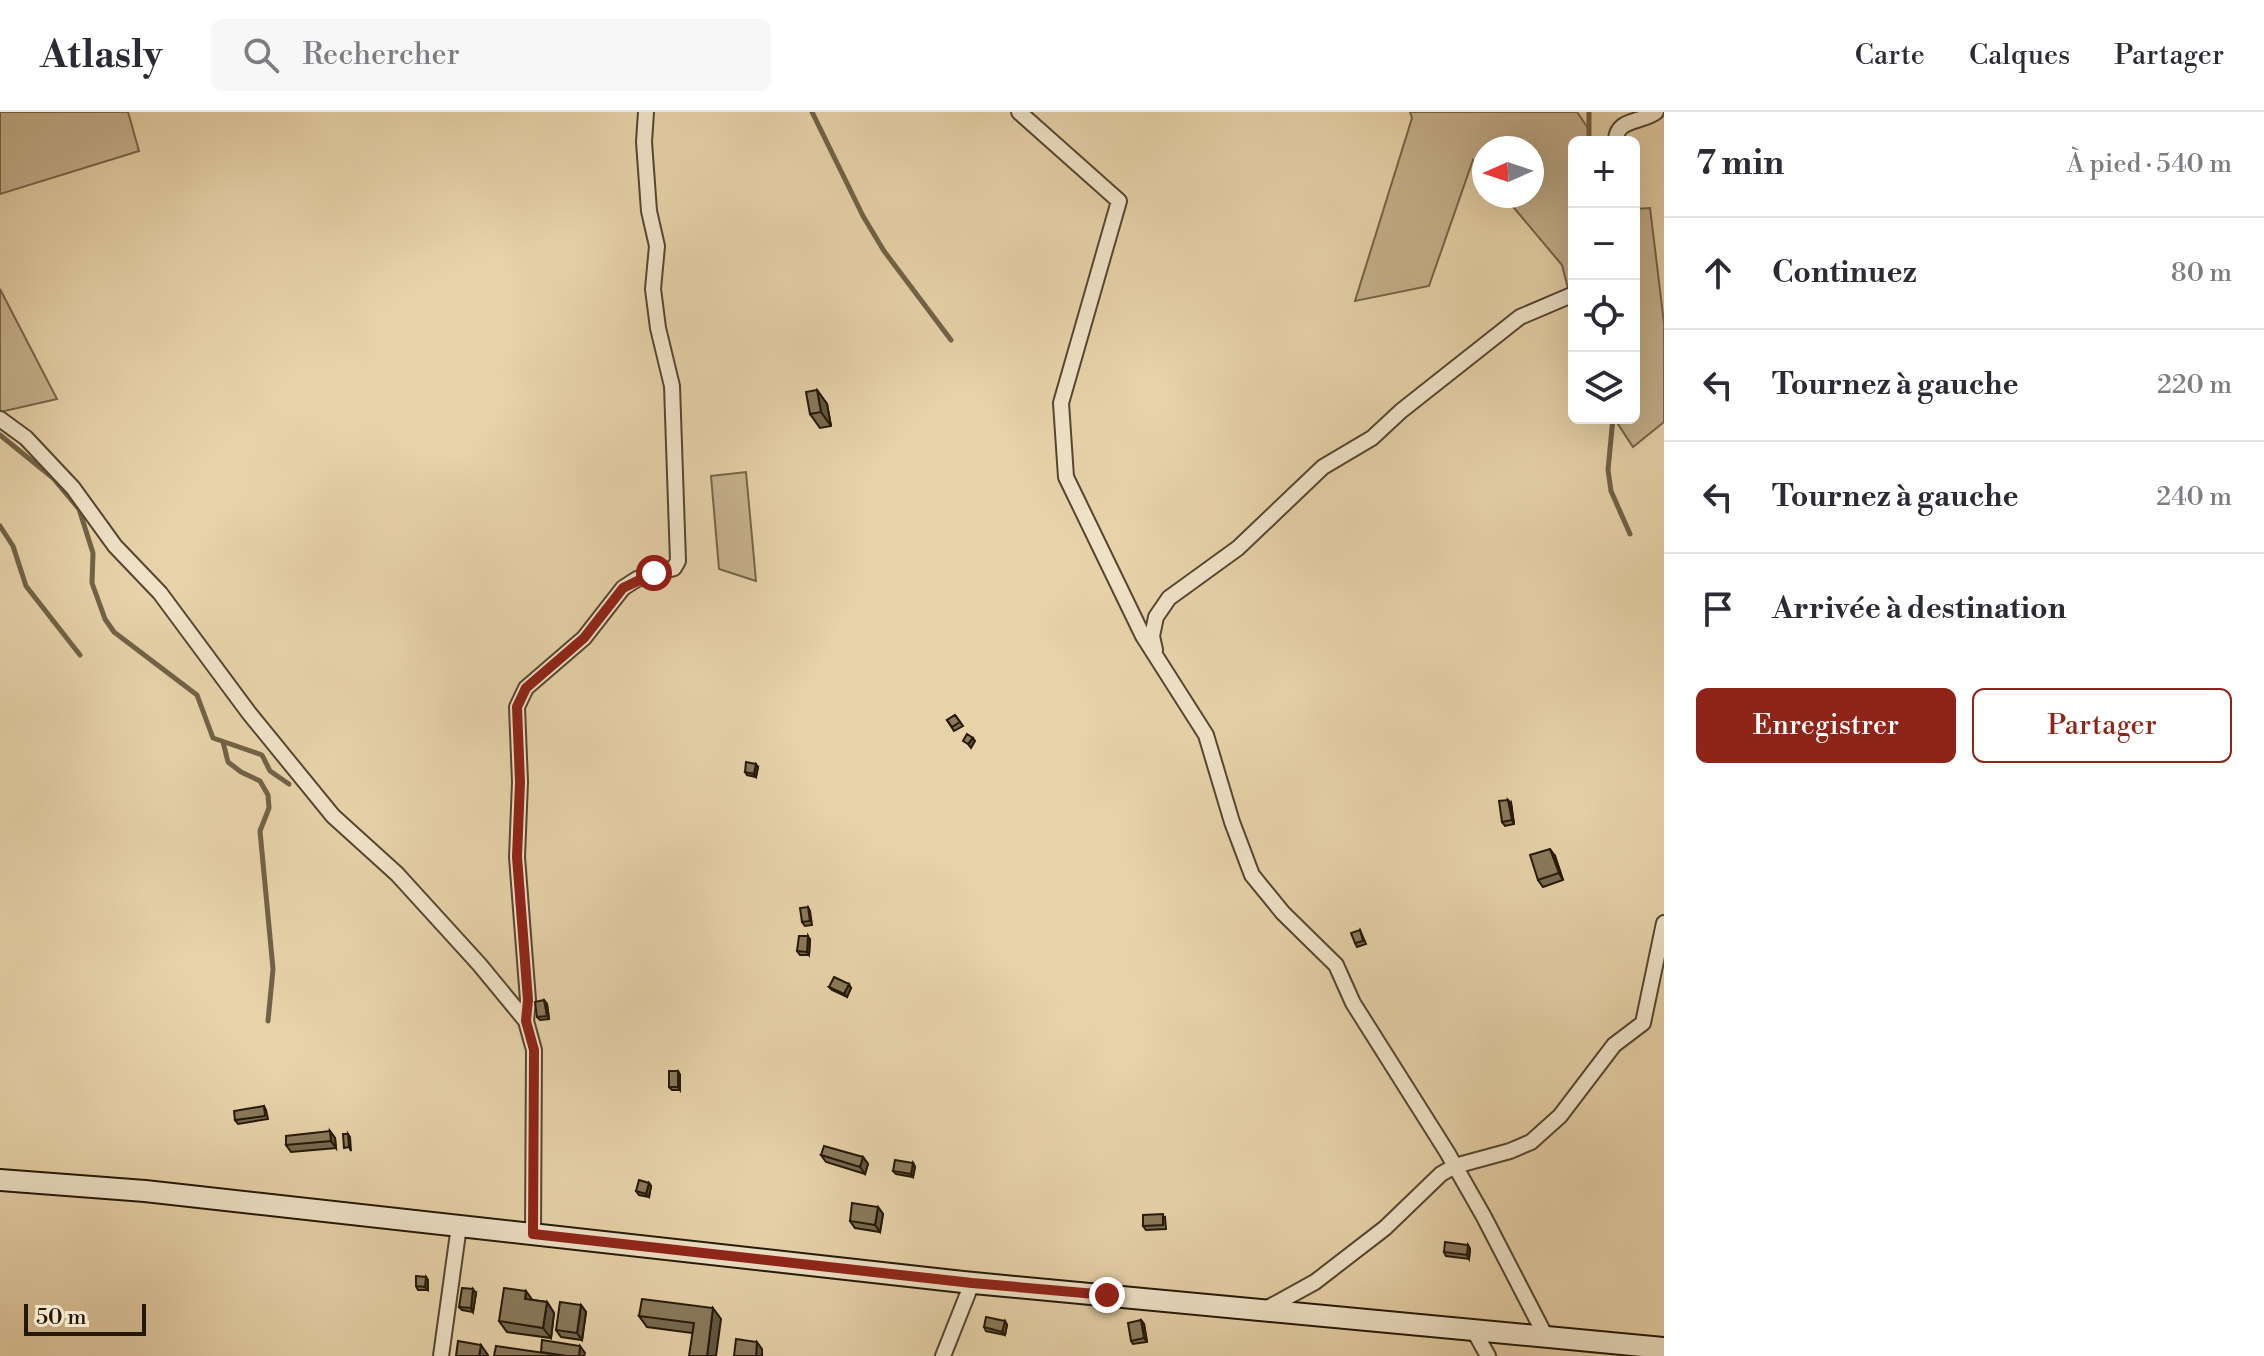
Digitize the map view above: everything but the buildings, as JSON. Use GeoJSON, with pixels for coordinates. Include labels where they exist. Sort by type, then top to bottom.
{"type":"FeatureCollection","features":[{"type":"Feature","properties":{"kind":"street"},"geometry":{"type":"LineString","coordinates":[[533,1234],[534,1050],[526,1021],[528,1000],[517,857],[520,782],[517,707],[526,688],[584,638],[623,588],[637,579],[674,568],[678,561],[672,386],[658,328],[653,289],[657,246],[649,211],[644,142],[646,112]]}},
{"type":"Feature","properties":{"kind":"street"},"geometry":{"type":"LineString","coordinates":[[1019,112],[1119,201],[1061,403],[1066,477],[1143,636],[1206,735],[1232,822],[1252,875],[1283,913],[1336,965],[1353,1003],[1455,1166],[1546,1337]]}},
{"type":"Feature","properties":{"kind":"street"},"geometry":{"type":"LineString","coordinates":[[1616,136],[1621,126],[1646,119],[1656,112]]}},
{"type":"Feature","properties":{"kind":"street"},"geometry":{"type":"LineString","coordinates":[[1157,659],[1152,636],[1156,617],[1169,598],[1238,548],[1323,467],[1372,438],[1401,411],[1520,317],[1568,297]]}},
{"type":"Feature","properties":{"kind":"street"},"geometry":{"type":"LineString","coordinates":[[0,419],[26,438],[73,488],[115,546],[160,593],[241,703],[333,816],[397,874],[526,1021]]}},
{"type":"Feature","properties":{"kind":"street"},"geometry":{"type":"LineString","coordinates":[[1264,1310],[1315,1282],[1385,1228],[1441,1174],[1455,1166],[1531,1142],[1560,1116],[1614,1045],[1643,1023],[1664,923]]}},
{"type":"Feature","properties":{"kind":"street"},"geometry":{"type":"LineString","coordinates":[[0,1180],[145,1191],[972,1283],[1664,1348]]}},
{"type":"Feature","properties":{"kind":"street"},"geometry":{"type":"LineString","coordinates":[[441,1356],[459,1226]]}},
{"type":"Feature","properties":{"kind":"street"},"geometry":{"type":"LineString","coordinates":[[943,1356],[972,1283]]}},
{"type":"Feature","properties":{"kind":"street"},"geometry":{"type":"LineString","coordinates":[[1474,1331],[1488,1356]]}},
{"type":"Feature","properties":{"kind":"shaded area"},"geometry":{"type":"Polygon","coordinates":[[[0,112],[128,112],[139,151],[0,194],[0,112]]]}},
{"type":"Feature","properties":{"kind":"shaded area"},"geometry":{"type":"Polygon","coordinates":[[[1410,112],[1577,112],[1588,128],[1589,136],[1568,136],[1568,288],[1562,265],[1514,208],[1544,208],[1544,136],[1472,136],[1472,163],[1429,286],[1355,301],[1412,118],[1410,112]]]}},
{"type":"Feature","properties":{"kind":"shaded area"},"geometry":{"type":"Polygon","coordinates":[[[1650,208],[1664,323],[1664,422],[1633,447],[1618,424],[1640,424],[1640,209],[1650,208]]]}},
{"type":"Feature","properties":{"kind":"shaded area"},"geometry":{"type":"Polygon","coordinates":[[[0,289],[57,399],[0,412],[0,289]]]}},
{"type":"Feature","properties":{"kind":"shaded area"},"geometry":{"type":"Polygon","coordinates":[[[746,472],[756,581],[719,569],[711,476],[746,472]]]}},
{"type":"Feature","properties":{"kind":"waterway"},"geometry":{"type":"LineString","coordinates":[[812,112],[863,216],[884,251],[951,340]]}},
{"type":"Feature","properties":{"kind":"waterway"},"geometry":{"type":"LineString","coordinates":[[1589,112],[1589,136]]}},
{"type":"Feature","properties":{"kind":"waterway"},"geometry":{"type":"LineString","coordinates":[[1612,424],[1608,470],[1611,491],[1630,534]]}},
{"type":"Feature","properties":{"kind":"waterway"},"geometry":{"type":"LineString","coordinates":[[0,435],[53,478],[79,509],[93,553],[92,583],[105,619],[114,632],[197,695],[213,738],[262,755],[270,771],[289,784]]}},
{"type":"Feature","properties":{"kind":"waterway"},"geometry":{"type":"LineString","coordinates":[[0,526],[13,546],[26,586],[80,655]]}},
{"type":"Feature","properties":{"kind":"waterway"},"geometry":{"type":"LineString","coordinates":[[223,742],[228,762],[260,781],[268,795],[269,808],[260,831],[273,969],[268,1021]]}},
{"type":"Feature","properties":{"kind":"route"},"geometry":{"type":"LineString","coordinates":[[654,573],[623,588],[584,638],[526,688],[517,707],[520,782],[517,857],[528,1000],[526,1021],[534,1050],[533,1234],[1107,1295]]}}]}
